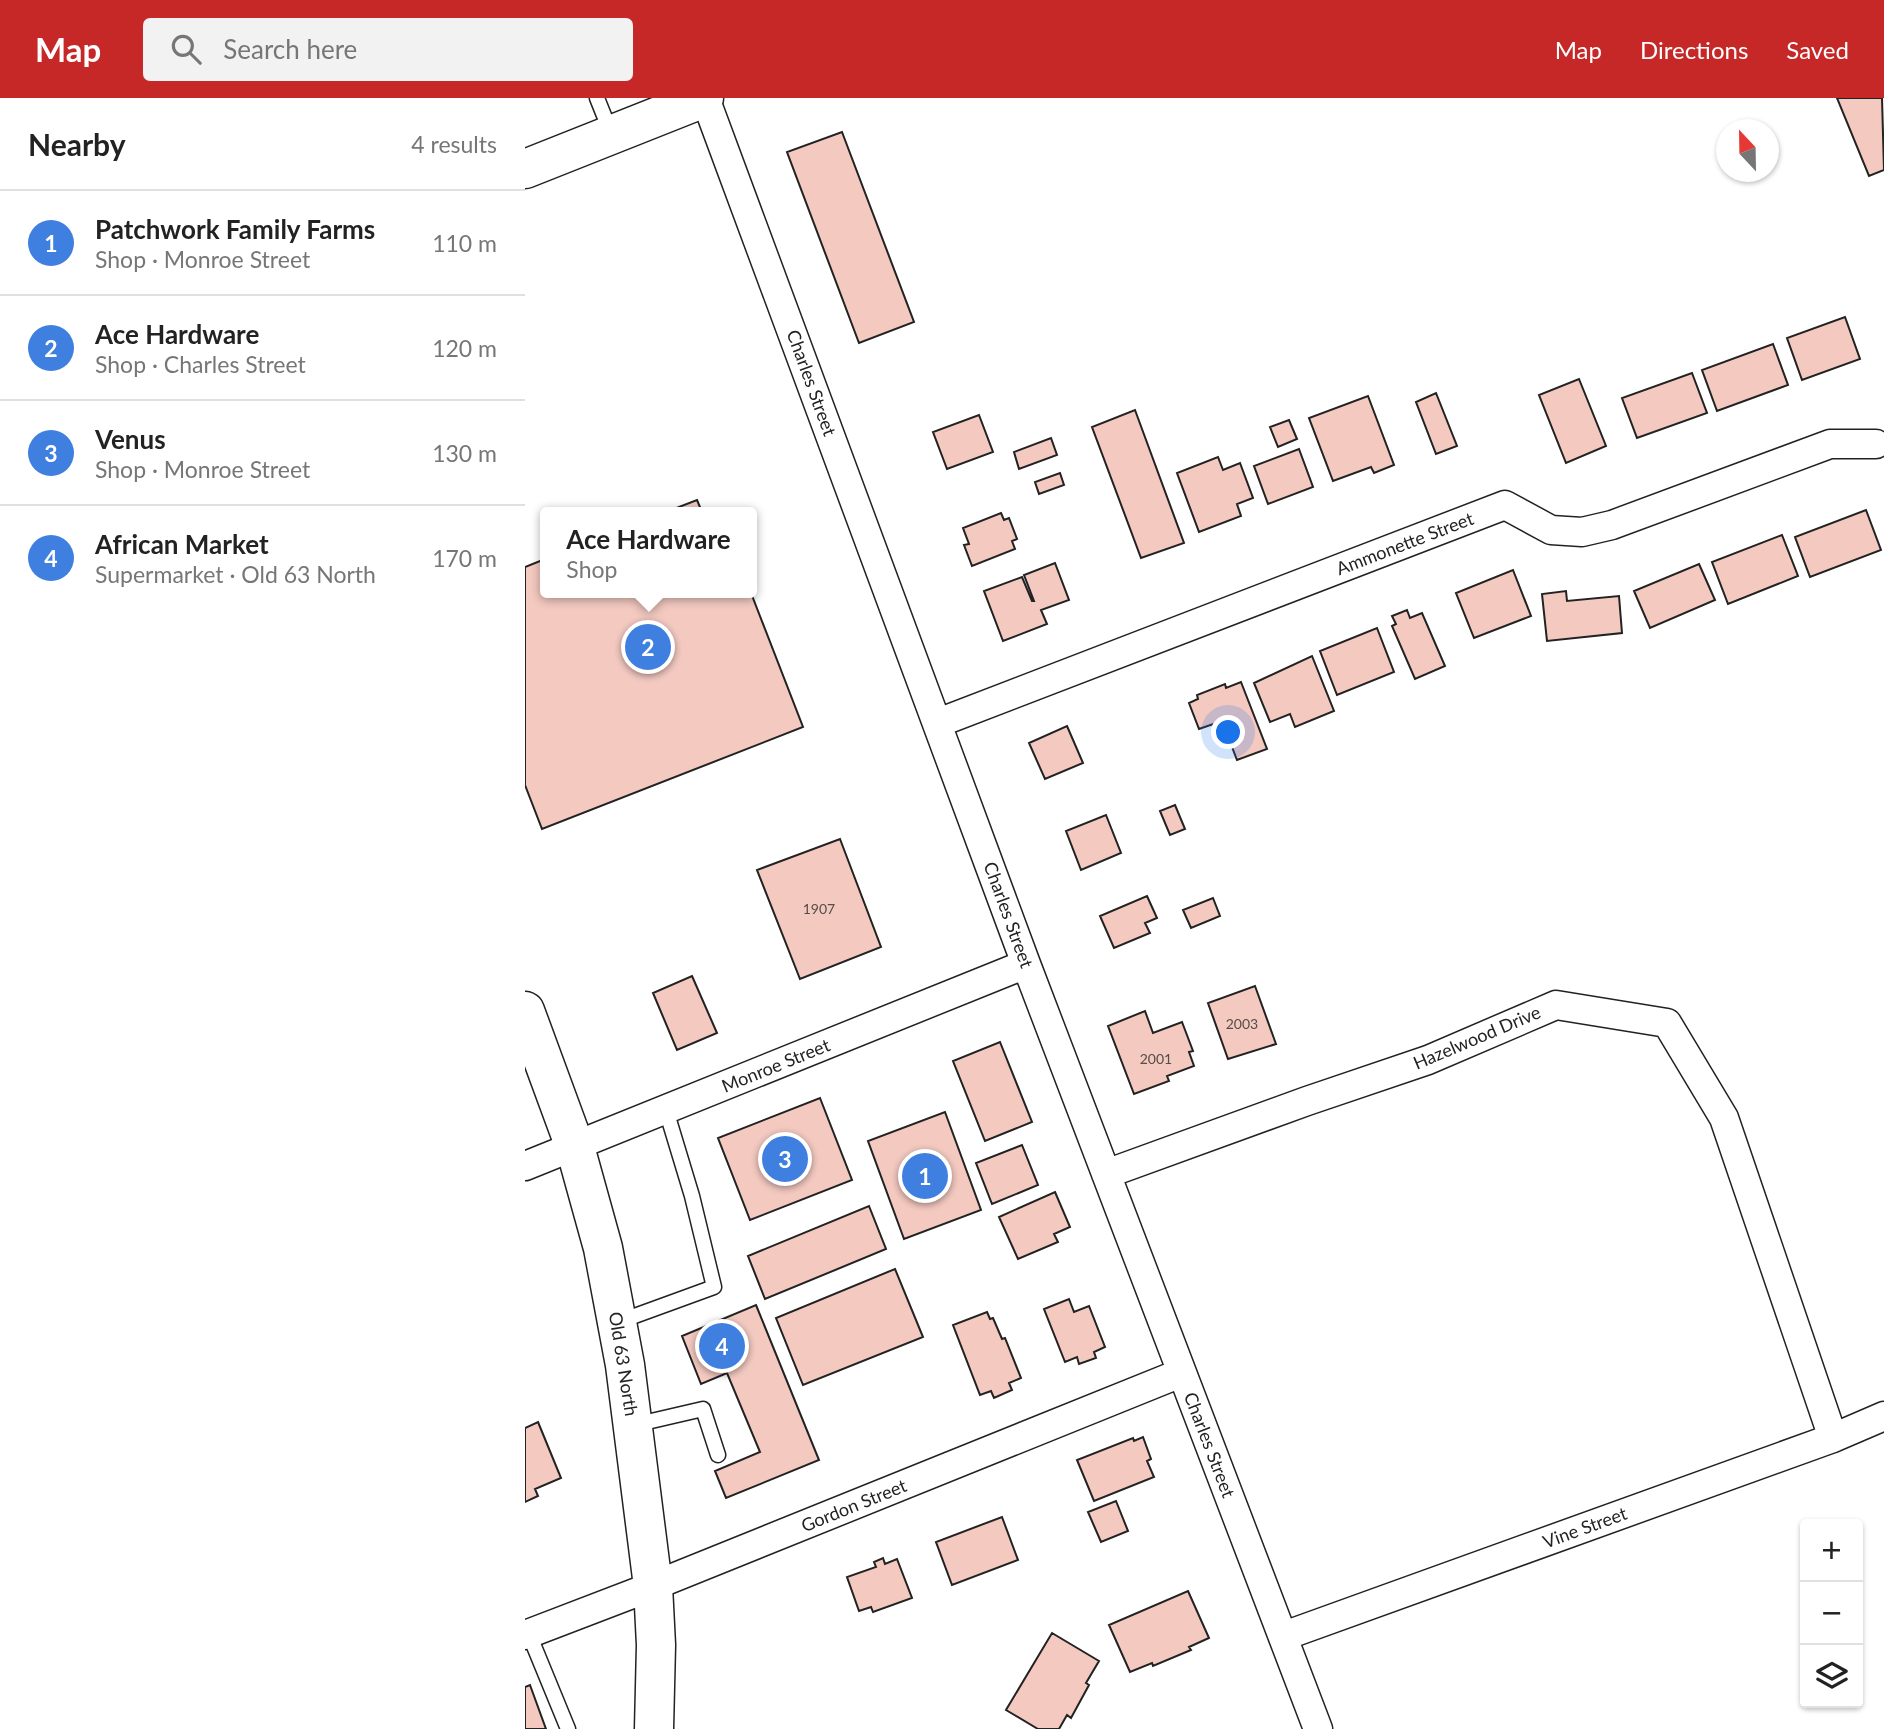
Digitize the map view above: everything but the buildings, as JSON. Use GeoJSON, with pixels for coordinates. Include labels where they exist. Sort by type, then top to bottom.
{"type":"FeatureCollection","features":[{"type":"Feature","properties":{"kind":"main road"},"geometry":{"type":"LineString","coordinates":[[525,169],[704,98]]}},
{"type":"Feature","properties":{"kind":"main road","name":"Old 63 North"},"geometry":{"type":"LineString","coordinates":[[525,1011],[575,1147],[603,1248],[617,1323],[653,1586],[656,1645],[654,1729]]}},
{"type":"Feature","properties":{"kind":"street","name":"Charles Street"},"geometry":{"type":"LineString","coordinates":[[704,98],[1026,964],[1318,1729]]}},
{"type":"Feature","properties":{"kind":"street","name":"Ammonette Street"},"geometry":{"type":"LineString","coordinates":[[938,723],[1505,505],[1551,530],[1582,532],[1612,525],[1830,444],[1876,444]]}},
{"type":"Feature","properties":{"kind":"street","name":"Monroe Street"},"geometry":{"type":"LineString","coordinates":[[525,1166],[1026,964]]}},
{"type":"Feature","properties":{"kind":"street","name":"Hazelwood Drive"},"geometry":{"type":"LineString","coordinates":[[1106,1174],[1428,1060],[1556,1005],[1667,1023],[1724,1118],[1833,1438]]}},
{"type":"Feature","properties":{"kind":"street","name":"Gordon Street"},"geometry":{"type":"LineString","coordinates":[[527,1635],[1181,1373]]}},
{"type":"Feature","properties":{"kind":"street","name":"Vine Street"},"geometry":{"type":"LineString","coordinates":[[1284,1636],[1833,1438],[1884,1416]]}},
{"type":"Feature","properties":{"kind":"lane"},"geometry":{"type":"LineString","coordinates":[[597,98],[611,135]]}},
{"type":"Feature","properties":{"kind":"lane"},"geometry":{"type":"LineString","coordinates":[[617,1323],[715,1287],[692,1196],[666,1110]]}},
{"type":"Feature","properties":{"kind":"lane"},"geometry":{"type":"LineString","coordinates":[[633,1425],[703,1409],[718,1455]]}},
{"type":"Feature","properties":{"kind":"lane"},"geometry":{"type":"LineString","coordinates":[[527,1635],[568,1729]]}},
{"type":"Feature","properties":{"kind":"place","name":"Ace Hardware"},"geometry":{"type":"Point","coordinates":[648,647]}},
{"type":"Feature","properties":{"kind":"place","name":"Venus"},"geometry":{"type":"Point","coordinates":[785,1159]}},
{"type":"Feature","properties":{"kind":"place","name":"Patchwork Family Farms"},"geometry":{"type":"Point","coordinates":[925,1176]}},
{"type":"Feature","properties":{"kind":"place","name":"African Market"},"geometry":{"type":"Point","coordinates":[722,1346]}}]}
